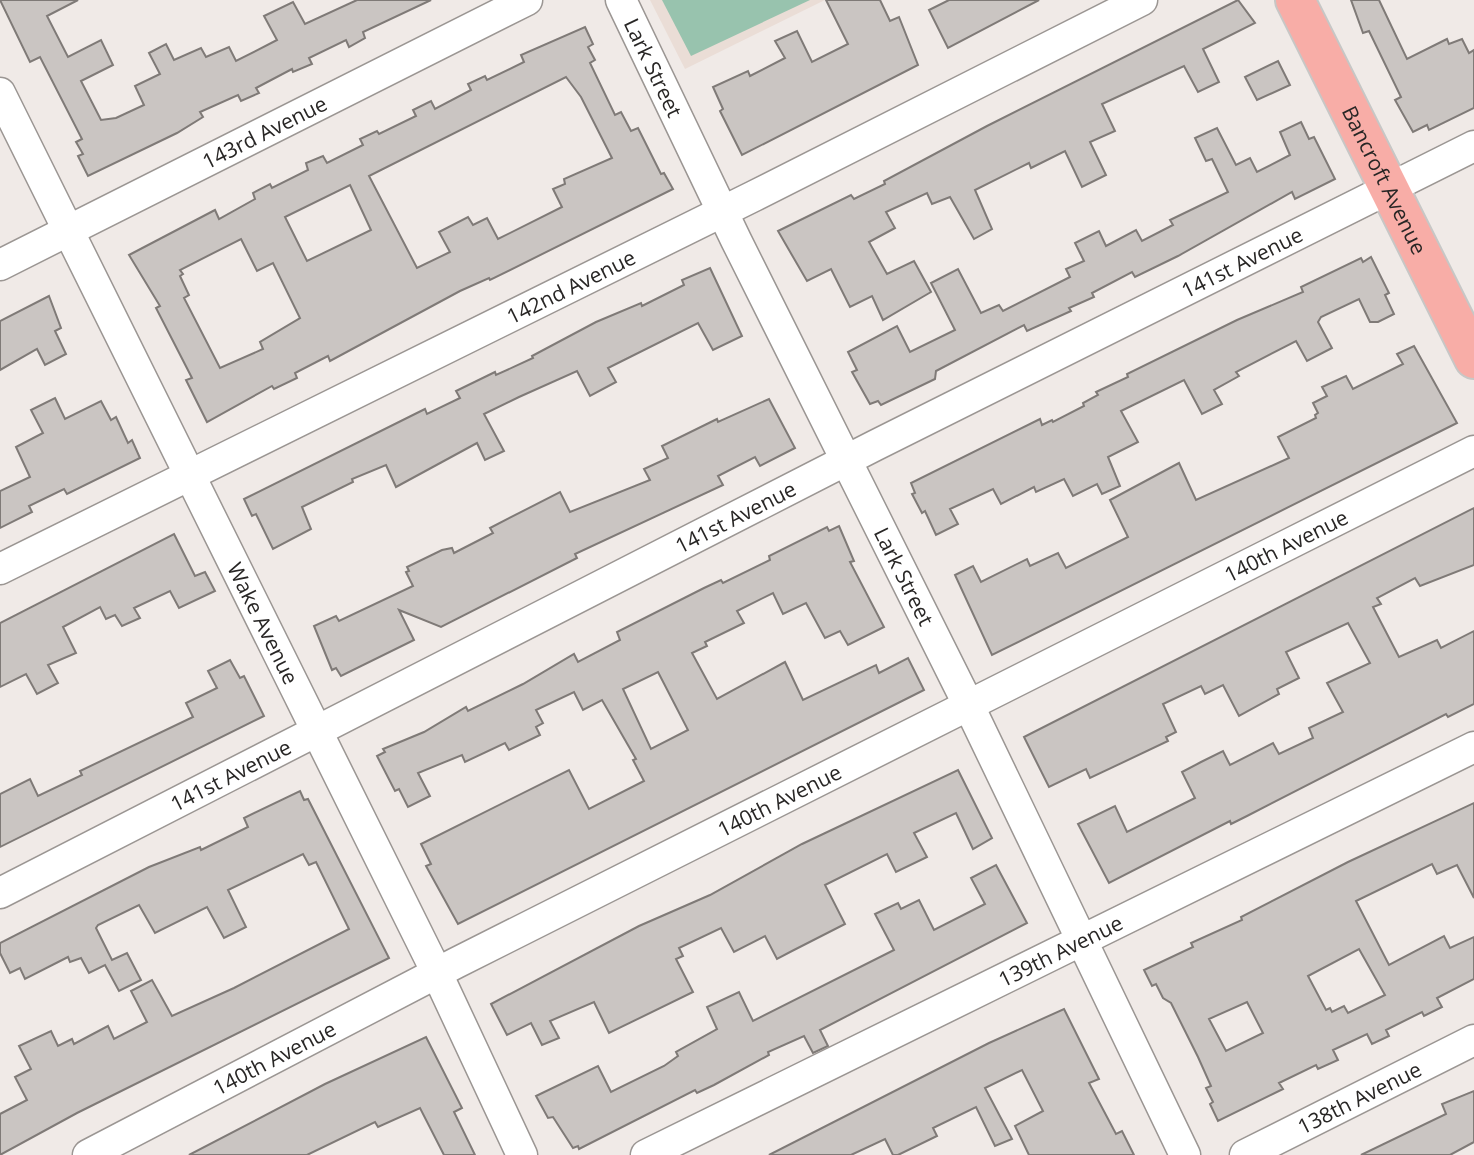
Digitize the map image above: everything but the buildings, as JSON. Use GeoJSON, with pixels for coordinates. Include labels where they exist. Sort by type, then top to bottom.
{"type":"FeatureCollection","features":[{"type":"Feature","properties":{"kind":"main road","name":"Bancroft Avenue"},"geometry":{"type":"LineString","coordinates":[[1295,0],[1474,359]]}},
{"type":"Feature","properties":{"kind":"street","name":"143rd Avenue"},"geometry":{"type":"LineString","coordinates":[[0,265],[527,0]]}},
{"type":"Feature","properties":{"kind":"street","name":"Lark Street"},"geometry":{"type":"LineString","coordinates":[[621,0],[722,212],[969,706],[1079,940],[1185,1155]]}},
{"type":"Feature","properties":{"kind":"street","name":"142nd Avenue"},"geometry":{"type":"LineString","coordinates":[[0,569],[722,212],[1142,0]]}},
{"type":"Feature","properties":{"kind":"street","name":"Wake Avenue"},"geometry":{"type":"LineString","coordinates":[[0,93],[315,732],[437,972],[522,1155]]}},
{"type":"Feature","properties":{"kind":"street","name":"141st Avenue"},"geometry":{"type":"LineString","coordinates":[[0,893],[845,461],[1474,146]]}},
{"type":"Feature","properties":{"kind":"street","name":"140th Avenue"},"geometry":{"type":"LineString","coordinates":[[88,1155],[437,972],[1474,451]]}},
{"type":"Feature","properties":{"kind":"street","name":"139th Avenue"},"geometry":{"type":"LineString","coordinates":[[646,1155],[1474,747]]}},
{"type":"Feature","properties":{"kind":"street","name":"138th Avenue"},"geometry":{"type":"LineString","coordinates":[[1245,1155],[1474,1040]]}},
{"type":"Feature","properties":{"kind":"shaded area"},"geometry":{"type":"Polygon","coordinates":[[[650,0],[825,0],[685,69],[650,0]]]}},
{"type":"Feature","properties":{"kind":"green space"},"geometry":{"type":"Polygon","coordinates":[[[662,0],[810,0],[691,56],[662,0]]]}}]}
